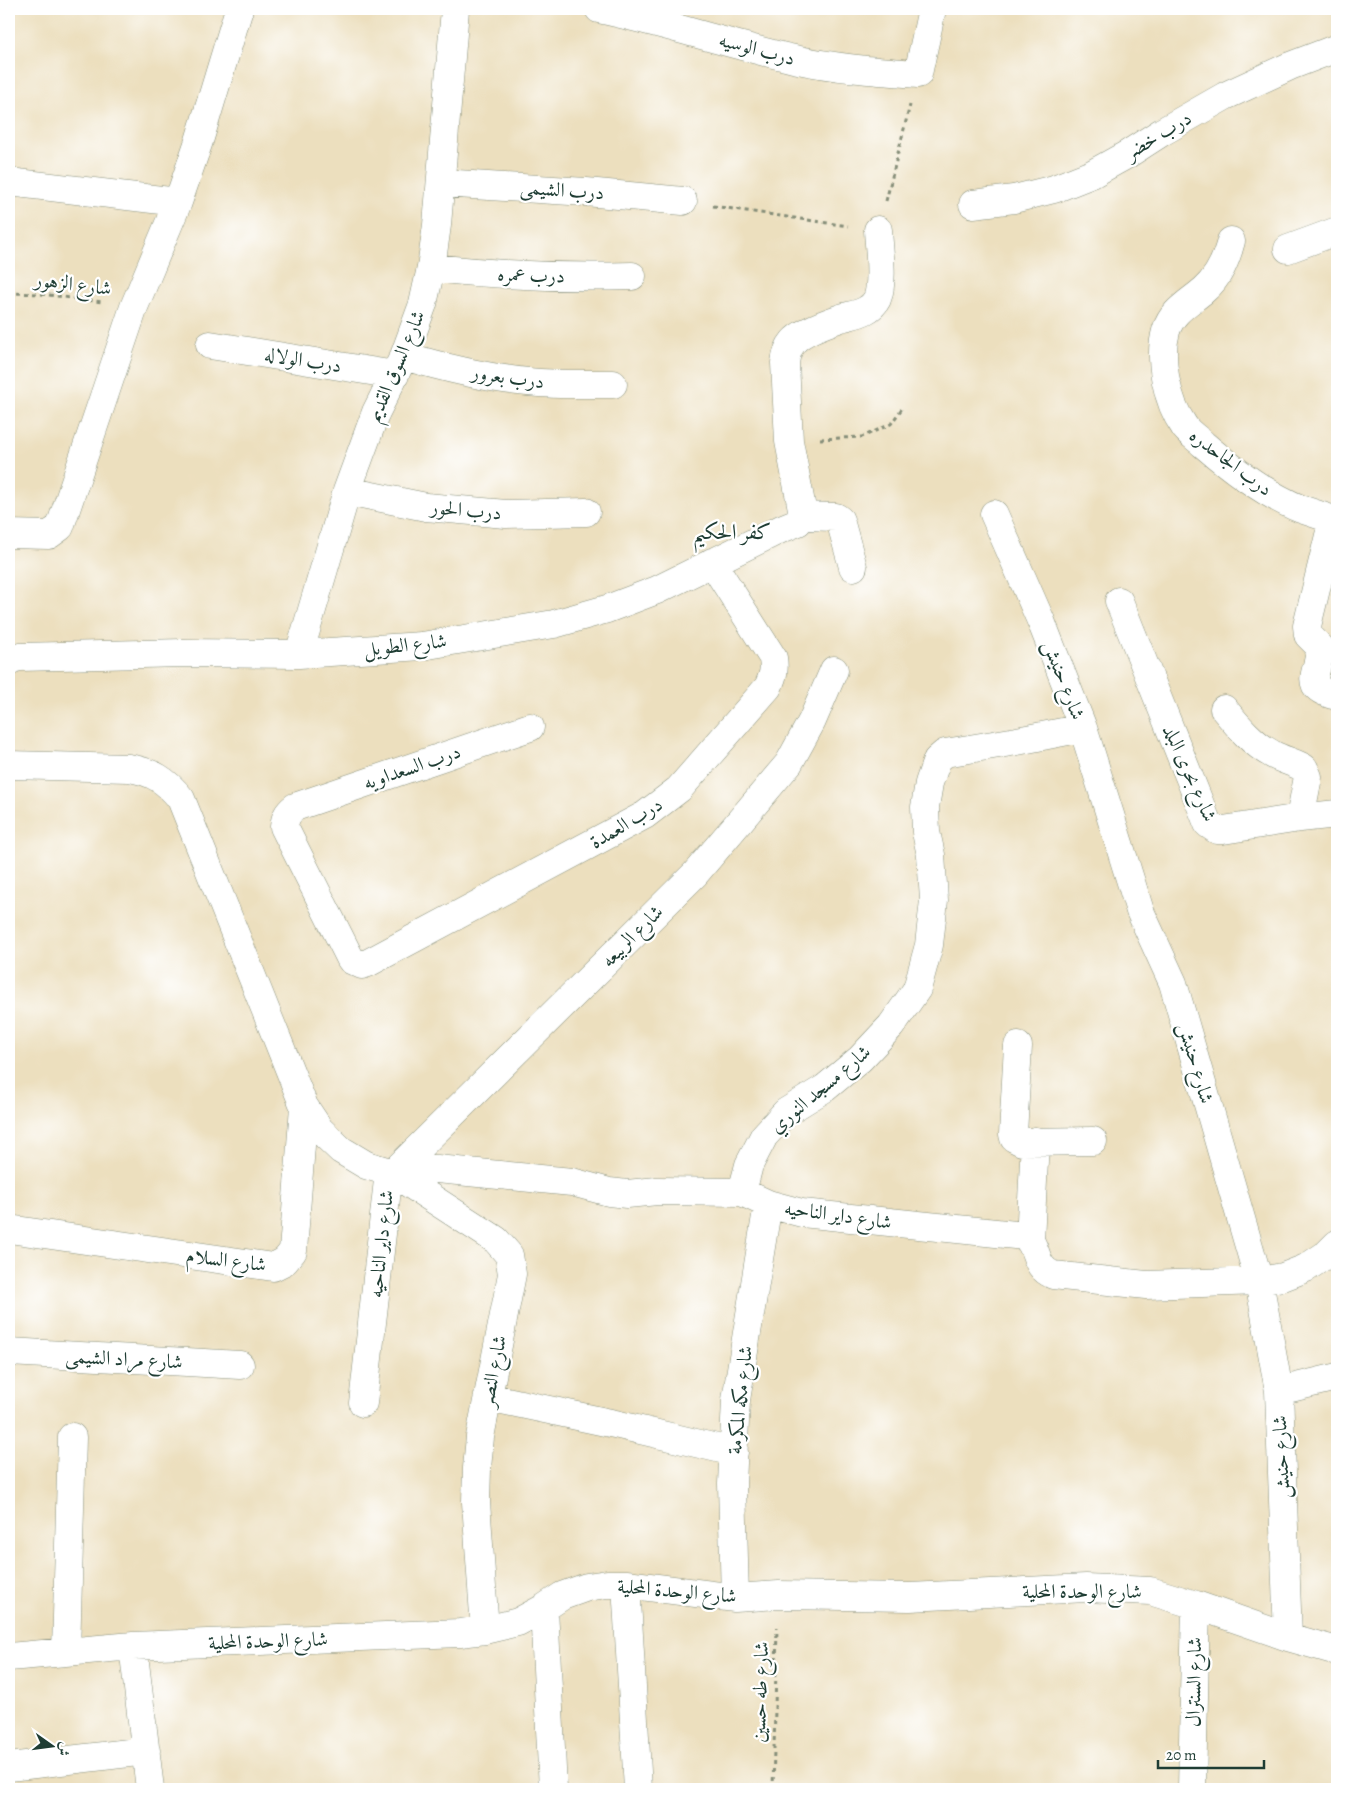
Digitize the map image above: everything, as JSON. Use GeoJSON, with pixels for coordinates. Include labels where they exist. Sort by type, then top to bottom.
{"type":"FeatureCollection","features":[{"type":"Feature","properties":{"kind":"street"},"geometry":{"type":"LineString","coordinates":[[9,534],[49,535],[60,527],[134,307],[178,202],[240,9]]}},
{"type":"Feature","properties":{"kind":"street","name":"شارع السوق القديم"},"geometry":{"type":"LineString","coordinates":[[299,654],[347,491],[376,412],[399,366],[423,304],[431,268],[441,183],[455,9]]}},
{"type":"Feature","properties":{"kind":"street","name":"درب الوسيه"},"geometry":{"type":"LineString","coordinates":[[599,9],[649,20],[795,60],[918,74]]}},
{"type":"Feature","properties":{"kind":"street"},"geometry":{"type":"LineString","coordinates":[[918,74],[932,9]]}},
{"type":"Feature","properties":{"kind":"street","name":"درب خضر"},"geometry":{"type":"LineString","coordinates":[[973,204],[1014,199],[1054,189],[1092,174],[1225,96],[1290,66],[1337,48]]}},
{"type":"Feature","properties":{"kind":"street"},"geometry":{"type":"LineString","coordinates":[[9,182],[178,202]]}},
{"type":"Feature","properties":{"kind":"street","name":"درب الشيمى"},"geometry":{"type":"LineString","coordinates":[[441,183],[586,192],[682,202]]}},
{"type":"Feature","properties":{"kind":"street"},"geometry":{"type":"LineString","coordinates":[[853,567],[840,520],[836,517],[791,522],[799,487],[789,440],[785,363],[792,342],[799,337],[841,318],[863,312],[871,307],[877,299],[881,263],[878,230]]}},
{"type":"Feature","properties":{"kind":"street"},"geometry":{"type":"LineString","coordinates":[[1288,249],[1337,232]]}},
{"type":"Feature","properties":{"kind":"street","name":"درب الجاحدره"},"geometry":{"type":"LineString","coordinates":[[1231,242],[1226,260],[1217,276],[1204,290],[1179,309],[1166,332],[1163,364],[1170,397],[1184,427],[1239,472],[1269,492],[1300,508],[1335,520]]}},
{"type":"Feature","properties":{"kind":"street","name":"درب عمره"},"geometry":{"type":"LineString","coordinates":[[431,268],[531,276],[632,276]]}},
{"type":"Feature","properties":{"kind":"street","name":"درب الولاله"},"geometry":{"type":"LineString","coordinates":[[210,344],[399,366]]}},
{"type":"Feature","properties":{"kind":"street","name":"درب بعرور"},"geometry":{"type":"LineString","coordinates":[[399,366],[445,368],[486,377],[520,381],[613,384]]}},
{"type":"Feature","properties":{"kind":"street","name":"درب الحور"},"geometry":{"type":"LineString","coordinates":[[347,491],[426,507],[506,514],[586,512]]}},
{"type":"Feature","properties":{"kind":"street","name":"شارع حنيش"},"geometry":{"type":"LineString","coordinates":[[994,514],[1041,621],[1083,728],[1140,911],[1173,983],[1259,1281],[1279,1391],[1288,1637]]}},
{"type":"Feature","properties":{"kind":"street"},"geometry":{"type":"LineString","coordinates":[[1335,520],[1307,626],[1308,635],[1320,647],[1314,681],[1316,686],[1324,693],[1337,696]]}},
{"type":"Feature","properties":{"kind":"street","name":"شارع الطويل"},"geometry":{"type":"LineString","coordinates":[[9,662],[20,657],[183,653],[299,654],[422,646],[554,624],[608,609],[657,590],[791,522]]}},
{"type":"Feature","properties":{"kind":"street","name":"درب العمدة"},"geometry":{"type":"LineString","coordinates":[[295,807],[288,812],[284,827],[351,960],[362,965],[645,815],[679,789],[768,687],[774,675],[775,668],[772,658],[712,562]]}},
{"type":"Feature","properties":{"kind":"street","name":"شارع بحرى البلد"},"geometry":{"type":"LineString","coordinates":[[1119,600],[1208,824],[1217,830],[1223,830],[1337,814]]}},
{"type":"Feature","properties":{"kind":"street","name":"شارع الربيعه"},"geometry":{"type":"LineString","coordinates":[[392,1173],[695,874],[789,763],[812,721],[834,670]]}},
{"type":"Feature","properties":{"kind":"street"},"geometry":{"type":"LineString","coordinates":[[1224,709],[1258,745],[1272,754],[1304,768],[1308,778],[1300,818]]}},
{"type":"Feature","properties":{"kind":"street","name":"درب السعداويه"},"geometry":{"type":"LineString","coordinates":[[295,807],[530,727]]}},
{"type":"Feature","properties":{"kind":"street","name":"شارع مسجد النوري"},"geometry":{"type":"LineString","coordinates":[[742,1192],[749,1165],[764,1136],[786,1112],[825,1088],[860,1059],[891,1026],[917,989],[929,946],[934,900],[925,807],[929,784],[937,760],[945,753],[1083,728]]}},
{"type":"Feature","properties":{"kind":"street"},"geometry":{"type":"LineString","coordinates":[[9,765],[145,770],[159,777],[171,787],[181,800],[304,1106],[320,1130],[342,1150],[366,1165],[392,1173]]}},
{"type":"Feature","properties":{"kind":"street"},"geometry":{"type":"LineString","coordinates":[[1018,1046],[1013,1134],[1018,1141],[1094,1141]]}},
{"type":"Feature","properties":{"kind":"street","name":"شارع السلام"},"geometry":{"type":"LineString","coordinates":[[9,1229],[273,1267],[285,1261],[293,1251],[304,1106]]}},
{"type":"Feature","properties":{"kind":"street"},"geometry":{"type":"LineString","coordinates":[[1035,1141],[1030,1240],[1038,1263],[1047,1273],[1146,1285],[1259,1281],[1283,1277],[1306,1268],[1327,1254],[1337,1244]]}},
{"type":"Feature","properties":{"kind":"street","name":"شارع داير الناحيه"},"geometry":{"type":"LineString","coordinates":[[363,1403],[388,1180],[392,1173],[403,1169],[436,1169],[572,1182],[609,1192],[627,1194],[656,1191],[742,1192],[768,1204],[802,1212],[1019,1235],[1025,1236],[1030,1240]]}},
{"type":"Feature","properties":{"kind":"street","name":"شارع النصر"},"geometry":{"type":"LineString","coordinates":[[392,1173],[496,1240],[509,1255],[512,1274],[480,1437],[476,1502],[485,1630]]}},
{"type":"Feature","properties":{"kind":"street","name":"شارع مكه المكرمة"},"geometry":{"type":"LineString","coordinates":[[735,1598],[732,1484],[736,1400],[768,1204]]}},
{"type":"Feature","properties":{"kind":"street","name":"شارع مراد الشيمى"},"geometry":{"type":"LineString","coordinates":[[9,1352],[240,1365]]}},
{"type":"Feature","properties":{"kind":"street"},"geometry":{"type":"LineString","coordinates":[[1279,1391],[1337,1377]]}},
{"type":"Feature","properties":{"kind":"street"},"geometry":{"type":"LineString","coordinates":[[488,1397],[734,1452]]}},
{"type":"Feature","properties":{"kind":"street"},"geometry":{"type":"LineString","coordinates":[[66,1652],[72,1437]]}},
{"type":"Feature","properties":{"kind":"street","name":"شارع الوحدة المحلية"},"geometry":{"type":"LineString","coordinates":[[9,1657],[133,1646],[460,1633],[485,1630],[518,1622],[562,1596],[587,1587],[607,1584],[626,1584],[735,1598],[779,1595],[910,1597],[1086,1588],[1150,1591],[1288,1637]]}},
{"type":"Feature","properties":{"kind":"street"},"geometry":{"type":"LineString","coordinates":[[626,1584],[638,1789]]}},
{"type":"Feature","properties":{"kind":"street","name":"شارع السنترال"},"geometry":{"type":"LineString","coordinates":[[1192,1789],[1196,1605]]}},
{"type":"Feature","properties":{"kind":"street"},"geometry":{"type":"LineString","coordinates":[[544,1608],[553,1789]]}},
{"type":"Feature","properties":{"kind":"street"},"geometry":{"type":"LineString","coordinates":[[1288,1637],[1337,1651]]}},
{"type":"Feature","properties":{"kind":"street"},"geometry":{"type":"LineString","coordinates":[[133,1646],[150,1789]]}},
{"type":"Feature","properties":{"kind":"street"},"geometry":{"type":"LineString","coordinates":[[9,1767],[146,1751]]}},
{"type":"Feature","properties":{"kind":"path"},"geometry":{"type":"LineString","coordinates":[[682,202],[797,220],[878,230],[918,74]]}},
{"type":"Feature","properties":{"kind":"path","name":"شارع الزهور"},"geometry":{"type":"LineString","coordinates":[[9,293],[41,294],[134,307]]}},
{"type":"Feature","properties":{"kind":"path"},"geometry":{"type":"LineString","coordinates":[[789,440],[862,437],[891,424],[903,407]]}},
{"type":"Feature","properties":{"kind":"path","name":"شارع طه حسين"},"geometry":{"type":"LineString","coordinates":[[773,1789],[774,1688],[779,1595]]}},
{"type":"Feature","properties":{"kind":"district","name":"كفر الحكيم"},"geometry":{"type":"Point","coordinates":[732,532]}}]}
